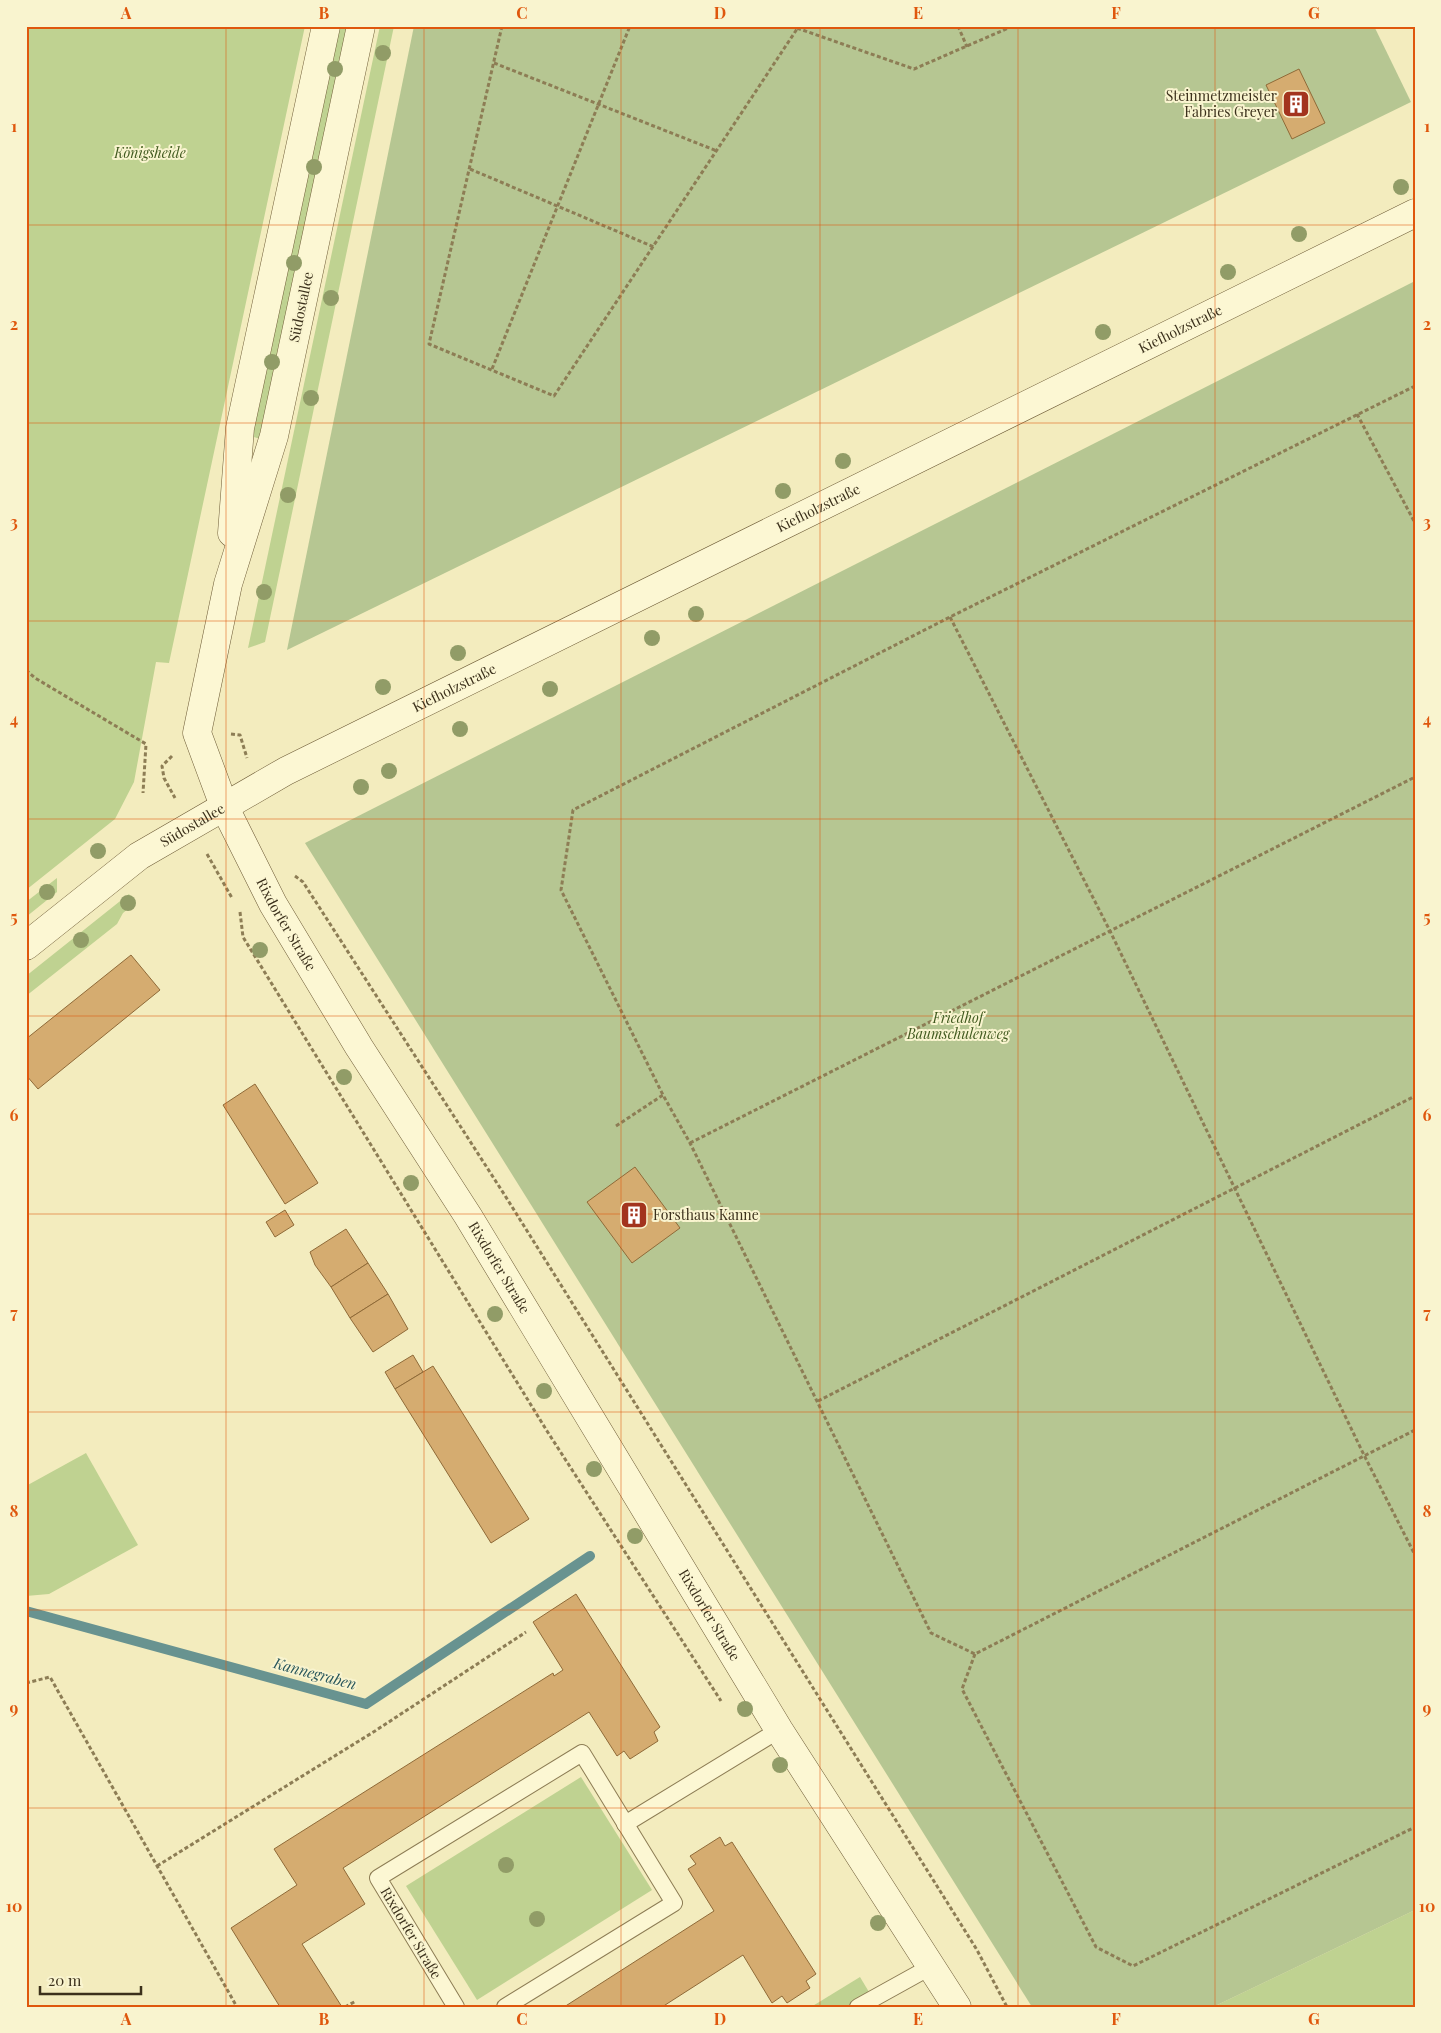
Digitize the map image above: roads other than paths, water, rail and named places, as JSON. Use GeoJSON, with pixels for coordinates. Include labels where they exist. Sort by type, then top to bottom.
{"type":"FeatureCollection","features":[{"type":"Feature","properties":{"kind":"main road","name":"Südostallee"},"geometry":{"type":"LineString","coordinates":[[228,584],[240,428],[326,26]]}},
{"type":"Feature","properties":{"kind":"main road","name":"Südostallee"},"geometry":{"type":"LineString","coordinates":[[26,946],[139,856],[224,806],[197,733],[228,584],[274,436],[361,26]]}},
{"type":"Feature","properties":{"kind":"main road","name":"Kiefholzstraße"},"geometry":{"type":"LineString","coordinates":[[224,806],[286,771],[1415,213]]}},
{"type":"Feature","properties":{"kind":"main road","name":"Rixdorfer Straße"},"geometry":{"type":"LineString","coordinates":[[224,806],[273,904],[359,1047],[468,1216],[779,1730],[957,2007]]}},
{"type":"Feature","properties":{"kind":"lane"},"geometry":{"type":"LineString","coordinates":[[625,1824],[779,1730]]}},
{"type":"Feature","properties":{"kind":"lane","name":"Rixdorfer Straße"},"geometry":{"type":"LineString","coordinates":[[456,2007],[378,1878],[582,1753],[674,1903],[505,2007]]}},
{"type":"Feature","properties":{"kind":"lane"},"geometry":{"type":"LineString","coordinates":[[858,2007],[932,1966]]}},
{"type":"Feature","properties":{"kind":"waterway","name":"Kannegraben"},"geometry":{"type":"LineString","coordinates":[[26,1611],[366,1704],[590,1556]]}},
{"type":"Feature","properties":{"kind":"place","name":"Steinmetzmeister Fabries Greyer"},"geometry":{"type":"Point","coordinates":[1296,104]}},
{"type":"Feature","properties":{"kind":"place","name":"Forsthaus Kanne"},"geometry":{"type":"Point","coordinates":[634,1215]}},
{"type":"Feature","properties":{"kind":"park label","name":"Königsheide"},"geometry":{"type":"Point","coordinates":[150,153]}},
{"type":"Feature","properties":{"kind":"park label","name":"Friedhof Baumschulenweg"},"geometry":{"type":"Point","coordinates":[958,1026]}}]}
